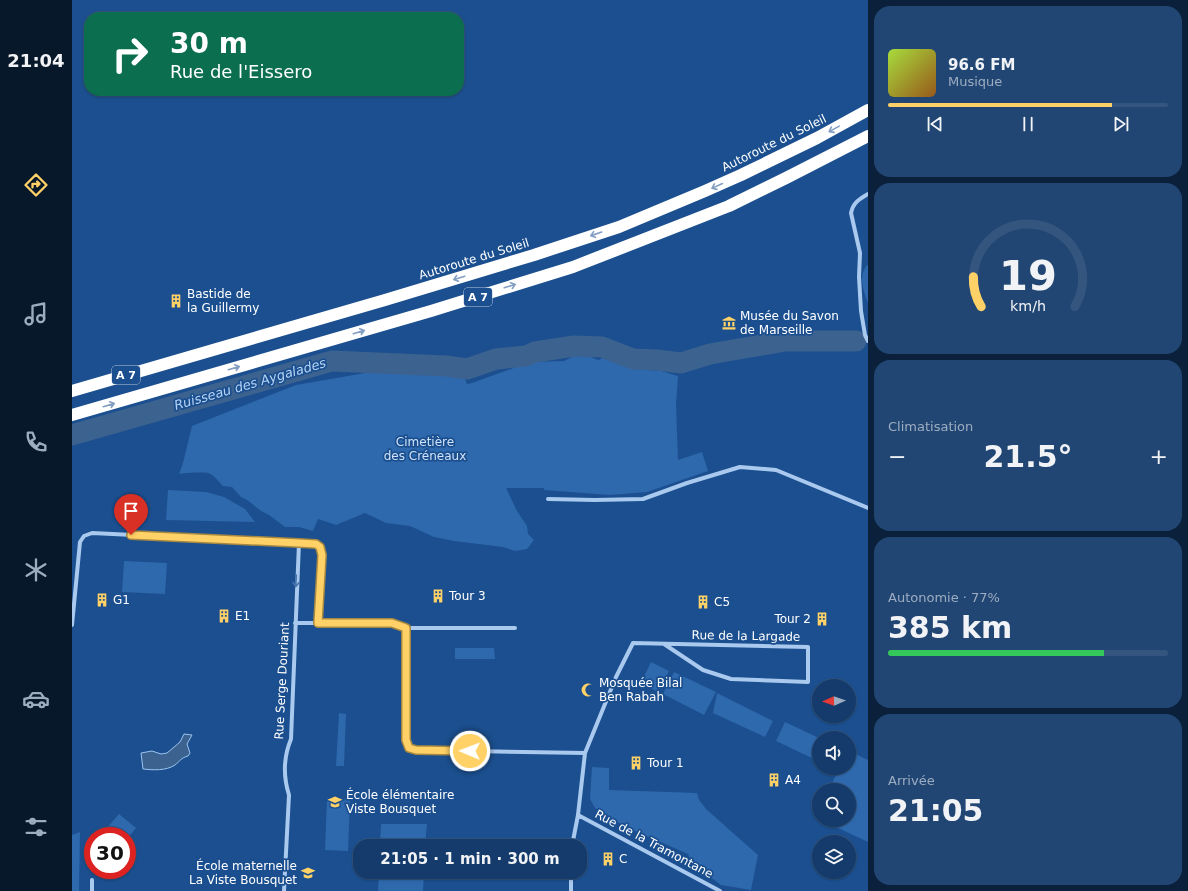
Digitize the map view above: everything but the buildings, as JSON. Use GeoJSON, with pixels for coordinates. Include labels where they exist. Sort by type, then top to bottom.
{"type":"FeatureCollection","features":[{"type":"Feature","properties":{"kind":"highway","name":"Autoroute du Soleil"},"geometry":{"type":"LineString","coordinates":[[72,391],[386,300],[534,255],[619,227],[741,175],[817,138],[868,110]]}},
{"type":"Feature","properties":{"kind":"highway","name":"A 7"},"geometry":{"type":"LineString","coordinates":[[72,415],[431,311],[573,267],[729,206],[868,136]]}},
{"type":"Feature","properties":{"kind":"street"},"geometry":{"type":"LineString","coordinates":[[868,194],[855,202],[851,213],[860,253],[859,277],[861,311],[865,335],[868,341]]}},
{"type":"Feature","properties":{"kind":"street"},"geometry":{"type":"LineString","coordinates":[[548,499],[595,500],[643,498],[740,467],[776,470],[868,508]]}},
{"type":"Feature","properties":{"kind":"street"},"geometry":{"type":"LineString","coordinates":[[72,625],[80,542],[87,534],[316,544],[320,547],[322,555],[318,623]]}},
{"type":"Feature","properties":{"kind":"street","name":"Rue Serge Douriant"},"geometry":{"type":"LineString","coordinates":[[284,891],[289,795],[285,782],[286,750],[291,738],[299,543]]}},
{"type":"Feature","properties":{"kind":"street"},"geometry":{"type":"LineString","coordinates":[[295,623],[392,623],[406,628],[515,628]]}},
{"type":"Feature","properties":{"kind":"street"},"geometry":{"type":"LineString","coordinates":[[406,628],[406,740],[409,748],[416,750],[585,753]]}},
{"type":"Feature","properties":{"kind":"street","name":"Rue de la Largade"},"geometry":{"type":"LineString","coordinates":[[573,839],[578,815],[585,753],[616,678],[633,643],[808,647],[808,682],[731,679],[702,670],[664,644]]}},
{"type":"Feature","properties":{"kind":"street","name":"Rue de la Tramontane"},"geometry":{"type":"LineString","coordinates":[[578,815],[720,891]]}},
{"type":"Feature","properties":{"kind":"street"},"geometry":{"type":"LineString","coordinates":[[570,891],[571,879]]}},
{"type":"Feature","properties":{"kind":"street"},"geometry":{"type":"LineString","coordinates":[[92,880],[92,891]]}},
{"type":"Feature","properties":{"kind":"green space"},"geometry":{"type":"Polygon","coordinates":[[[867,265],[868,303],[862,283],[864,269],[867,265]]]}},
{"type":"Feature","properties":{"kind":"green space","name":"Cimetière des Créneaux"},"geometry":{"type":"Polygon","coordinates":[[[604,354],[612,355],[620,363],[633,369],[661,371],[678,376],[676,405],[678,460],[702,452],[708,471],[647,492],[610,495],[544,490],[544,488],[506,488],[517,511],[527,526],[528,534],[534,540],[527,549],[515,551],[503,547],[434,537],[410,526],[386,523],[365,513],[336,525],[318,519],[313,531],[299,527],[285,527],[241,497],[232,487],[223,486],[208,473],[179,474],[192,426],[296,385],[371,372],[370,370],[430,371],[463,374],[467,384],[530,362],[564,361],[574,356],[588,356],[598,360],[601,359],[604,354]]]}},
{"type":"Feature","properties":{"kind":"green space"},"geometry":{"type":"Polygon","coordinates":[[[168,490],[206,492],[224,497],[245,509],[255,522],[166,520],[168,490]]]}},
{"type":"Feature","properties":{"kind":"green space"},"geometry":{"type":"Polygon","coordinates":[[[124,561],[167,563],[165,594],[122,592],[124,561]]]}},
{"type":"Feature","properties":{"kind":"green space"},"geometry":{"type":"Polygon","coordinates":[[[455,648],[494,648],[495,659],[455,659],[455,648]]]}},
{"type":"Feature","properties":{"kind":"green space"},"geometry":{"type":"Polygon","coordinates":[[[651,662],[669,671],[658,692],[641,683],[651,662]]]}},
{"type":"Feature","properties":{"kind":"green space"},"geometry":{"type":"Polygon","coordinates":[[[674,672],[716,692],[704,715],[663,694],[674,672]]]}},
{"type":"Feature","properties":{"kind":"green space"},"geometry":{"type":"Polygon","coordinates":[[[717,693],[773,721],[765,737],[713,713],[717,693]]]}},
{"type":"Feature","properties":{"kind":"green space"},"geometry":{"type":"Polygon","coordinates":[[[339,713],[346,714],[344,766],[336,766],[339,713]]]}},
{"type":"Feature","properties":{"kind":"green space"},"geometry":{"type":"Polygon","coordinates":[[[785,722],[812,735],[812,758],[776,741],[785,722]]]}},
{"type":"Feature","properties":{"kind":"green space"},"geometry":{"type":"Polygon","coordinates":[[[856,754],[868,760],[868,842],[856,835],[836,827],[856,827],[856,783],[832,783],[836,775],[856,775],[856,754]]]}},
{"type":"Feature","properties":{"kind":"green space"},"geometry":{"type":"Polygon","coordinates":[[[592,767],[609,768],[609,790],[697,793],[699,800],[706,809],[758,855],[751,890],[721,885],[692,863],[688,854],[624,826],[595,808],[590,799],[592,767]]]}},
{"type":"Feature","properties":{"kind":"green space"},"geometry":{"type":"Polygon","coordinates":[[[327,798],[350,799],[348,851],[325,850],[327,798]]]}},
{"type":"Feature","properties":{"kind":"green space"},"geometry":{"type":"Polygon","coordinates":[[[119,814],[135,827],[108,827],[119,814]]]}},
{"type":"Feature","properties":{"kind":"green space"},"geometry":{"type":"Polygon","coordinates":[[[381,824],[427,824],[426,839],[380,839],[381,824]]]}},
{"type":"Feature","properties":{"kind":"green space"},"geometry":{"type":"Polygon","coordinates":[[[80,832],[79,891],[72,891],[72,835],[80,832]]]}},
{"type":"Feature","properties":{"kind":"green space"},"geometry":{"type":"Polygon","coordinates":[[[379,879],[424,879],[423,891],[378,891],[379,879]]]}},
{"type":"Feature","properties":{"kind":"shaded area"},"geometry":{"type":"Polygon","coordinates":[[[184,734],[192,735],[187,744],[190,753],[188,756],[168,768],[155,770],[143,769],[141,753],[152,751],[161,754],[167,753],[180,742],[184,734]]]}},
{"type":"Feature","properties":{"kind":"waterway","name":"Ruisseau des Aygalades"},"geometry":{"type":"LineString","coordinates":[[72,435],[332,361],[446,366],[467,369],[496,359],[526,356],[535,352],[574,346],[602,347],[633,359],[681,363],[710,354],[785,341],[856,341]]}},
{"type":"Feature","properties":{"kind":"place","name":"Bastide de la Guillermy"},"geometry":{"type":"Point","coordinates":[176,301]}},
{"type":"Feature","properties":{"kind":"place","name":"Musée du Savon de Marseille"},"geometry":{"type":"Point","coordinates":[729,323]}},
{"type":"Feature","properties":{"kind":"place","name":"Tour 3"},"geometry":{"type":"Point","coordinates":[438,596]}},
{"type":"Feature","properties":{"kind":"place","name":"G1"},"geometry":{"type":"Point","coordinates":[102,600]}},
{"type":"Feature","properties":{"kind":"place","name":"C5"},"geometry":{"type":"Point","coordinates":[703,602]}},
{"type":"Feature","properties":{"kind":"place","name":"E1"},"geometry":{"type":"Point","coordinates":[224,616]}},
{"type":"Feature","properties":{"kind":"place","name":"Tour 2"},"geometry":{"type":"Point","coordinates":[822,619]}},
{"type":"Feature","properties":{"kind":"place","name":"Mosquée Bilal Ben Rabah"},"geometry":{"type":"Point","coordinates":[588,690]}},
{"type":"Feature","properties":{"kind":"place","name":"Tour 1"},"geometry":{"type":"Point","coordinates":[636,763]}},
{"type":"Feature","properties":{"kind":"place","name":"A4"},"geometry":{"type":"Point","coordinates":[774,780]}},
{"type":"Feature","properties":{"kind":"place","name":"École élémentaire Viste Bousquet"},"geometry":{"type":"Point","coordinates":[335,802]}},
{"type":"Feature","properties":{"kind":"place","name":"C"},"geometry":{"type":"Point","coordinates":[608,859]}},
{"type":"Feature","properties":{"kind":"place","name":"École maternelle La Viste Bousquet"},"geometry":{"type":"Point","coordinates":[308,873]}},
{"type":"Feature","properties":{"kind":"route"},"geometry":{"type":"LineString","coordinates":[[131,535],[316,544],[320,547],[322,555],[318,623],[392,623],[406,628],[406,740],[409,748],[416,750],[470,751]]}}]}
